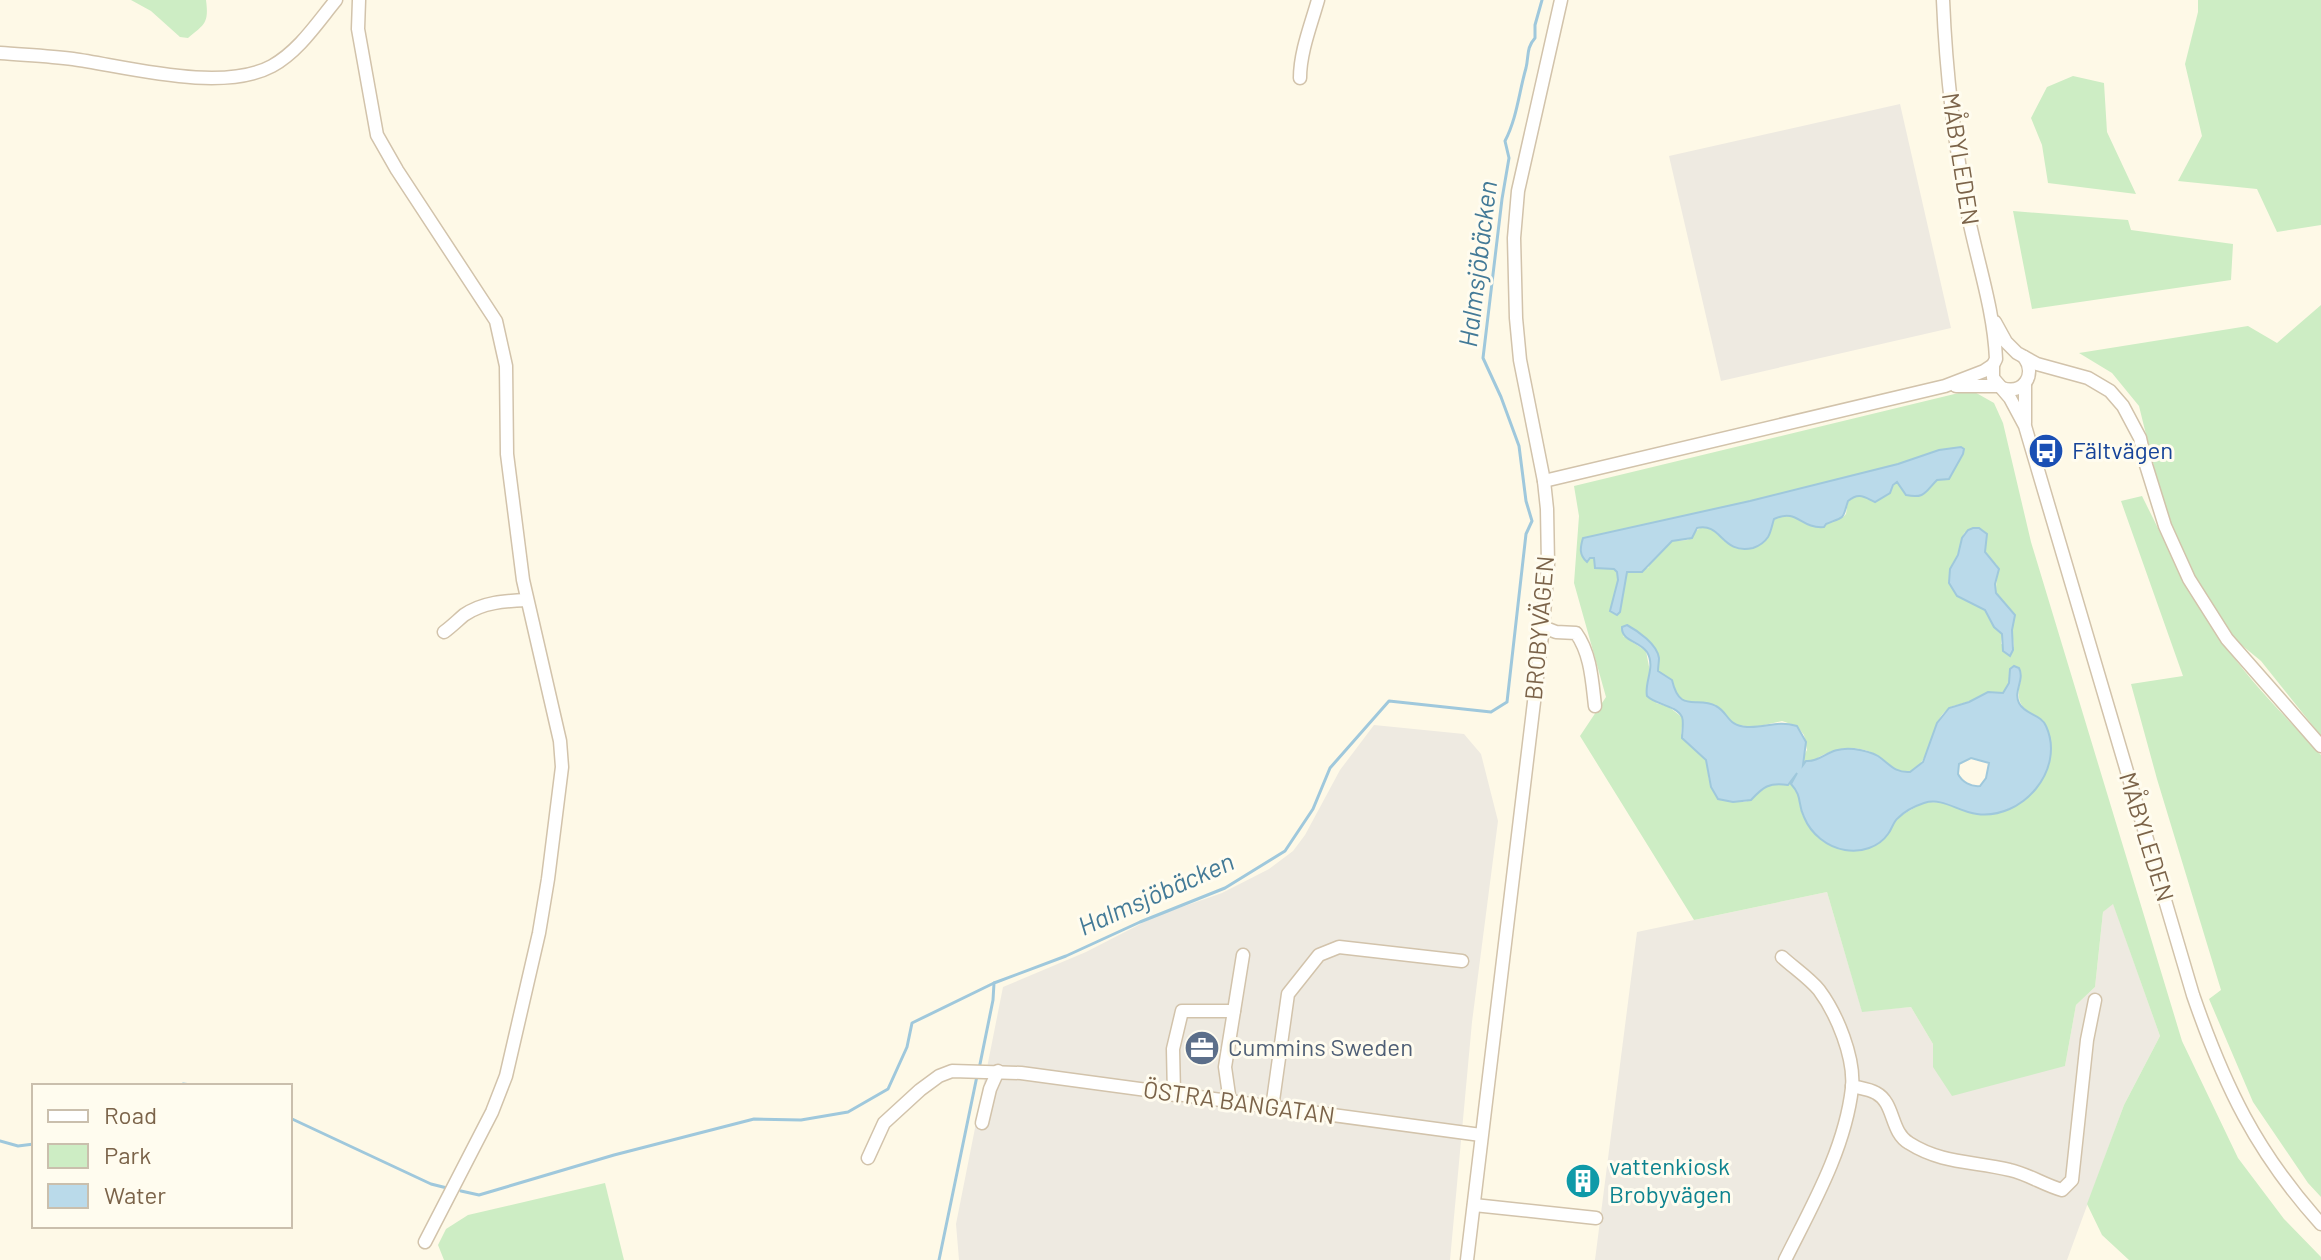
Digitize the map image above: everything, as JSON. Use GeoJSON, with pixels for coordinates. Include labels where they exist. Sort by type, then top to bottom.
{"type":"FeatureCollection","features":[{"type":"Feature","properties":{"kind":"street"},"geometry":{"type":"LineString","coordinates":[[0,53],[186,76],[239,76],[272,66],[290,53],[336,0]]}},
{"type":"Feature","properties":{"kind":"street"},"geometry":{"type":"LineString","coordinates":[[359,0],[358,29],[377,135],[500,332],[506,366],[507,454],[523,580],[562,753],[548,879],[533,962],[506,1076],[479,1138],[425,1242]]}},
{"type":"Feature","properties":{"kind":"street"},"geometry":{"type":"LineString","coordinates":[[1300,78],[1300,60],[1318,0]]}},
{"type":"Feature","properties":{"kind":"street","name":"BROBYVÄGEN"},"geometry":{"type":"LineString","coordinates":[[1467,1260],[1548,564],[1544,481],[1520,360],[1514,238],[1518,191],[1561,0]]}},
{"type":"Feature","properties":{"kind":"street","name":"MÅBYLEDEN"},"geometry":{"type":"LineString","coordinates":[[1943,0],[1948,82],[1957,147],[1977,258],[1992,315],[1993,378],[2025,426],[2210,1044],[2231,1094],[2253,1133],[2282,1177],[2321,1224]]}},
{"type":"Feature","properties":{"kind":"street","name":"MÅBYLEDEN"},"geometry":{"type":"LineString","coordinates":[[1992,315],[2006,342],[2029,364],[2025,426]]}},
{"type":"Feature","properties":{"kind":"street"},"geometry":{"type":"LineString","coordinates":[[1544,481],[1945,386],[1984,371],[2008,352],[2021,355],[2037,364],[2088,378],[2110,391],[2123,406],[2140,438],[2165,526],[2189,579],[2227,639],[2321,746]]}},
{"type":"Feature","properties":{"kind":"street"},"geometry":{"type":"LineString","coordinates":[[1945,386],[1979,384],[2012,390],[2050,373],[2067,373]]}},
{"type":"Feature","properties":{"kind":"street"},"geometry":{"type":"LineString","coordinates":[[444,632],[467,613],[484,605],[527,600]]}},
{"type":"Feature","properties":{"kind":"street"},"geometry":{"type":"LineString","coordinates":[[1543,627],[1556,632],[1576,633],[1583,643],[1595,706]]}},
{"type":"Feature","properties":{"kind":"street"},"geometry":{"type":"LineString","coordinates":[[1272,1108],[1288,994],[1319,955],[1339,947],[1462,961]]}},
{"type":"Feature","properties":{"kind":"street"},"geometry":{"type":"LineString","coordinates":[[1230,1102],[1225,1067],[1243,955]]}},
{"type":"Feature","properties":{"kind":"street"},"geometry":{"type":"LineString","coordinates":[[1782,957],[1818,989],[1837,1018],[1849,1055],[1852,1086],[1837,1150],[1785,1260]]}},
{"type":"Feature","properties":{"kind":"street"},"geometry":{"type":"LineString","coordinates":[[1852,1086],[1876,1092],[1886,1101],[1896,1130],[1905,1141],[1926,1153],[1950,1161],[2007,1169],[2062,1190],[2072,1180],[2087,1040],[2095,1000]]}},
{"type":"Feature","properties":{"kind":"street"},"geometry":{"type":"LineString","coordinates":[[1174,1095],[1173,1049],[1182,1011],[1234,1011]]}},
{"type":"Feature","properties":{"kind":"street","name":"ÖSTRA BANGATAN"},"geometry":{"type":"LineString","coordinates":[[868,1158],[884,1123],[920,1090],[952,1071],[998,1071],[1481,1135]]}},
{"type":"Feature","properties":{"kind":"street"},"geometry":{"type":"LineString","coordinates":[[982,1123],[998,1071]]}},
{"type":"Feature","properties":{"kind":"street"},"geometry":{"type":"LineString","coordinates":[[1474,1205],[1596,1218]]}},
{"type":"Feature","properties":{"kind":"shaded area"},"geometry":{"type":"Polygon","coordinates":[[[1900,104],[1951,328],[1721,381],[1669,156],[1900,104]]]}},
{"type":"Feature","properties":{"kind":"shaded area"},"geometry":{"type":"Polygon","coordinates":[[[1374,725],[1464,734],[1481,754],[1498,821],[1472,1022],[1450,1260],[959,1260],[956,1224],[1003,987],[1086,952],[1156,916],[1222,893],[1269,869],[1293,851],[1305,835],[1340,770],[1374,725]]]}},
{"type":"Feature","properties":{"kind":"shaded area"},"geometry":{"type":"Polygon","coordinates":[[[1827,892],[1862,1011],[1911,1007],[1933,1044],[1933,1067],[2065,1066],[2076,1005],[2095,987],[2103,912],[2113,903],[2160,1036],[2124,1105],[2067,1260],[1595,1260],[1637,932],[1827,892]]]}},
{"type":"Feature","properties":{"kind":"green space"},"geometry":{"type":"Polygon","coordinates":[[[131,0],[206,0],[207,14],[202,26],[188,38],[180,37],[151,11],[131,0]]]}},
{"type":"Feature","properties":{"kind":"green space"},"geometry":{"type":"Polygon","coordinates":[[[2198,0],[2321,0],[2321,225],[2277,232],[2257,189],[2178,181],[2202,136],[2185,64],[2198,0]]]}},
{"type":"Feature","properties":{"kind":"green space"},"geometry":{"type":"Polygon","coordinates":[[[2073,76],[2104,83],[2107,132],[2136,194],[2048,183],[2042,145],[2031,118],[2047,87],[2073,76]]]}},
{"type":"Feature","properties":{"kind":"green space"},"geometry":{"type":"Polygon","coordinates":[[[2013,211],[2128,220],[2131,230],[2233,244],[2231,280],[2032,309],[2013,211]]]}},
{"type":"Feature","properties":{"kind":"green space"},"geometry":{"type":"Polygon","coordinates":[[[2321,305],[2321,736],[2261,661],[2227,633],[2183,561],[2157,479],[2139,406],[2112,373],[2079,353],[2248,326],[2277,343],[2321,305]]]}},
{"type":"Feature","properties":{"kind":"green space"},"geometry":{"type":"Polygon","coordinates":[[[1971,390],[1994,403],[2003,423],[2031,542],[2182,1041],[2238,1158],[2284,1219],[2321,1260],[2129,1260],[2102,1235],[2087,1204],[2124,1105],[2160,1036],[2113,904],[2103,912],[2095,987],[2076,1005],[2065,1066],[1952,1096],[1933,1067],[1933,1044],[1911,1007],[1862,1012],[1827,892],[1694,920],[1580,736],[1606,697],[1574,583],[1579,516],[1574,486],[1971,390]],[[1964,449],[1939,450],[1898,464],[1750,501],[1583,538],[1590,558],[1595,558],[1595,568],[1615,569],[1617,572],[1620,612],[1627,572],[1648,568],[1672,541],[1688,540],[1702,527],[1710,528],[1724,541],[1770,532],[1774,519],[1786,515],[1800,521],[1826,524],[1843,517],[1848,501],[1858,495],[1876,500],[1884,497],[1897,482],[1930,486],[1937,480],[1949,479],[1964,449]],[[1973,528],[1964,533],[1952,564],[1976,604],[1985,610],[1994,627],[2002,634],[2001,644],[2014,647],[2012,630],[2015,615],[1996,593],[1997,565],[1987,557],[1973,528]],[[1633,629],[1623,636],[1646,651],[1656,703],[1669,707],[1683,718],[1681,734],[1706,760],[1709,780],[1718,799],[1744,802],[1751,800],[1765,785],[1788,785],[1807,750],[1804,735],[1797,726],[1782,721],[1755,727],[1737,725],[1730,722],[1721,710],[1706,703],[1684,701],[1667,677],[1658,671],[1657,656],[1649,642],[1633,629]],[[2010,669],[2009,683],[2003,693],[1988,694],[1949,708],[1937,723],[1924,759],[1910,772],[1896,770],[1873,753],[1853,748],[1816,759],[1807,771],[1800,792],[1802,814],[1807,824],[1823,839],[1844,850],[1891,828],[1895,820],[1921,804],[1946,803],[1975,814],[1984,814],[2038,786],[2049,765],[2051,745],[2035,715],[2022,705],[2019,696],[2021,680],[2010,669]]]}},
{"type":"Feature","properties":{"kind":"green space"},"geometry":{"type":"Polygon","coordinates":[[[2142,496],[2188,586],[2230,653],[2321,755],[2321,1197],[2308,1183],[2253,1102],[2209,999],[2221,990],[2131,684],[2183,676],[2121,501],[2142,496]]]}},
{"type":"Feature","properties":{"kind":"green space"},"geometry":{"type":"Polygon","coordinates":[[[605,1183],[624,1260],[444,1260],[438,1245],[446,1229],[468,1215],[605,1183]]]}},
{"type":"Feature","properties":{"kind":"water"},"geometry":{"type":"Polygon","coordinates":[[[1961,447],[1963,454],[1949,479],[1937,480],[1924,494],[1906,495],[1897,482],[1890,493],[1875,502],[1862,496],[1848,501],[1842,517],[1824,527],[1782,516],[1774,519],[1763,543],[1742,549],[1734,547],[1712,530],[1697,528],[1692,538],[1672,541],[1642,572],[1627,572],[1617,615],[1610,611],[1617,572],[1614,569],[1595,568],[1594,558],[1587,562],[1581,554],[1583,538],[1750,501],[1898,464],[1939,450],[1961,447]]]}},
{"type":"Feature","properties":{"kind":"water"},"geometry":{"type":"Polygon","coordinates":[[[1973,528],[1987,534],[1985,552],[1999,569],[1996,593],[2015,615],[2010,656],[2003,651],[2002,634],[1994,627],[1985,610],[1957,596],[1949,583],[1950,569],[1958,555],[1962,538],[1973,528]]]}},
{"type":"Feature","properties":{"kind":"water"},"geometry":{"type":"Polygon","coordinates":[[[1627,625],[1651,643],[1658,653],[1658,671],[1672,680],[1675,691],[1684,701],[1716,706],[1740,726],[1797,726],[1806,742],[1803,765],[1806,761],[1838,750],[1854,749],[1866,751],[1896,769],[1910,772],[1923,762],[1937,723],[1949,708],[1988,692],[2003,693],[2009,683],[2010,669],[2014,666],[2020,672],[2019,703],[2041,719],[2051,743],[2045,775],[2036,789],[2010,809],[1994,814],[1977,814],[1944,803],[1924,803],[1900,816],[1884,839],[1875,846],[1851,851],[1832,846],[1820,839],[1807,823],[1791,784],[1797,773],[1788,785],[1767,786],[1751,800],[1733,802],[1718,799],[1711,787],[1706,760],[1682,738],[1682,717],[1675,710],[1647,696],[1650,669],[1647,652],[1624,635],[1622,627],[1627,625]],[[1971,758],[1959,764],[1958,774],[1967,783],[1980,786],[1986,778],[1989,763],[1971,758]]]}},
{"type":"Feature","properties":{"kind":"waterway","name":"Halmsjöbäcken"},"geometry":{"type":"LineString","coordinates":[[979,1069],[994,983],[1066,956],[1225,888],[1285,851],[1313,809],[1330,768],[1389,701],[1491,712],[1507,702],[1526,534],[1532,521],[1526,501],[1519,446],[1483,358],[1509,158],[1505,141],[1515,114],[1529,49],[1535,38],[1542,0]]}},
{"type":"Feature","properties":{"kind":"waterway"},"geometry":{"type":"LineString","coordinates":[[461,1191],[479,1195],[614,1155],[754,1119],[801,1120],[848,1112],[888,1089],[907,1047],[912,1023],[994,983]]}},
{"type":"Feature","properties":{"kind":"waterway"},"geometry":{"type":"LineString","coordinates":[[939,1260],[977,1076]]}},
{"type":"Feature","properties":{"kind":"waterway"},"geometry":{"type":"LineString","coordinates":[[292,1119],[431,1184],[447,1188]]}},
{"type":"Feature","properties":{"kind":"waterway"},"geometry":{"type":"LineString","coordinates":[[0,1141],[18,1146],[32,1144]]}},
{"type":"Feature","properties":{"kind":"place","name":"Fältvägen"},"geometry":{"type":"Point","coordinates":[2046,451]}},
{"type":"Feature","properties":{"kind":"place","name":"Cummins Sweden"},"geometry":{"type":"Point","coordinates":[1202,1048]}},
{"type":"Feature","properties":{"kind":"place","name":"vattenkiosk Brobyvägen"},"geometry":{"type":"Point","coordinates":[1583,1181]}}]}
